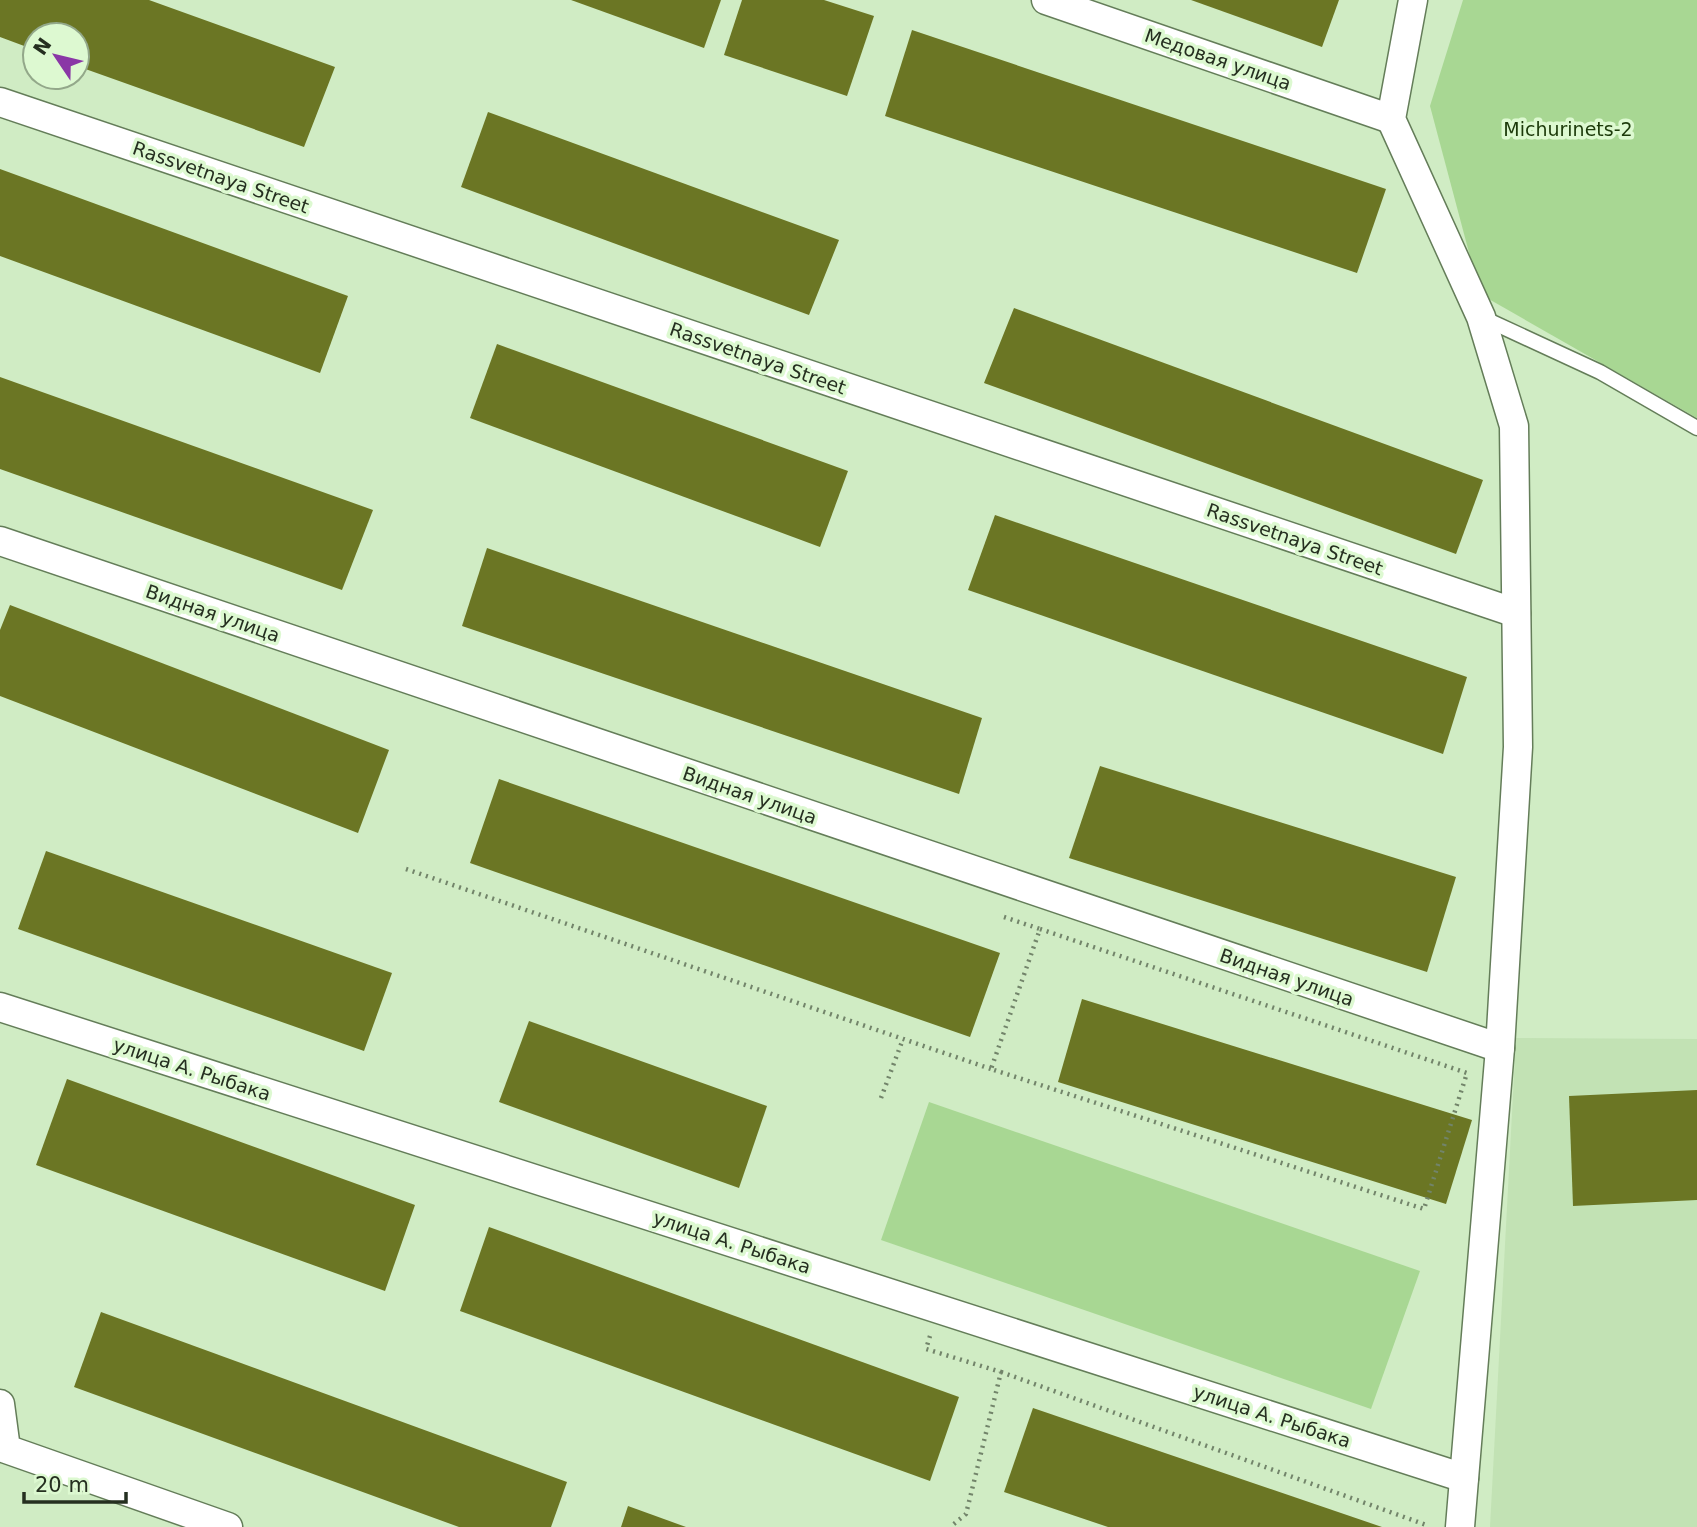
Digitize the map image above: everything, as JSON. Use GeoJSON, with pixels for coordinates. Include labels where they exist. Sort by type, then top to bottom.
{"type":"FeatureCollection","features":[{"type":"Feature","properties":{"kind":"street","name":"Медовая улица"},"geometry":{"type":"LineString","coordinates":[[1046,0],[1391,118]]}},
{"type":"Feature","properties":{"kind":"street"},"geometry":{"type":"LineString","coordinates":[[1413,0],[1391,118],[1481,317],[1514,426],[1518,747],[1500,1048],[1460,1527]]}},
{"type":"Feature","properties":{"kind":"street","name":"Rassvetnaya Street"},"geometry":{"type":"LineString","coordinates":[[0,102],[1516,613]]}},
{"type":"Feature","properties":{"kind":"street","name":"Видная улица"},"geometry":{"type":"LineString","coordinates":[[0,541],[1500,1048]]}},
{"type":"Feature","properties":{"kind":"street","name":"улица А. Рыбака"},"geometry":{"type":"LineString","coordinates":[[0,1007],[1464,1478]]}},
{"type":"Feature","properties":{"kind":"street"},"geometry":{"type":"LineString","coordinates":[[0,1404],[6,1449],[229,1527]]}},
{"type":"Feature","properties":{"kind":"lane"},"geometry":{"type":"LineString","coordinates":[[1481,317],[1600,372],[1697,428]]}},
{"type":"Feature","properties":{"kind":"path"},"geometry":{"type":"LineString","coordinates":[[406,869],[991,1069],[1424,1209],[1467,1073],[1040,929],[991,1069]]}},
{"type":"Feature","properties":{"kind":"path"},"geometry":{"type":"LineString","coordinates":[[881,1098],[903,1039]]}},
{"type":"Feature","properties":{"kind":"path"},"geometry":{"type":"LineString","coordinates":[[939,1309],[926,1349],[1002,1372],[1432,1527]]}},
{"type":"Feature","properties":{"kind":"path"},"geometry":{"type":"LineString","coordinates":[[950,1527],[966,1514],[1002,1372]]}},
{"type":"Feature","properties":{"kind":"shaded area"},"geometry":{"type":"Polygon","coordinates":[[[1516,1038],[1697,1039],[1697,1527],[1490,1527],[1516,1038]]]}},
{"type":"Feature","properties":{"kind":"green space","name":"Michurinets-2"},"geometry":{"type":"Polygon","coordinates":[[[1463,0],[1697,0],[1697,418],[1480,294],[1430,106],[1463,0]]]}},
{"type":"Feature","properties":{"kind":"green space"},"geometry":{"type":"Polygon","coordinates":[[[929,1102],[1420,1271],[1371,1409],[881,1240],[929,1102]]]}},
{"type":"Feature","properties":{"kind":"building"},"geometry":{"type":"Polygon","coordinates":[[[0,0],[149,0],[335,67],[304,147],[91,71],[91,21],[21,21],[21,45],[0,37],[0,0]]]}},
{"type":"Feature","properties":{"kind":"building"},"geometry":{"type":"Polygon","coordinates":[[[571,0],[721,0],[704,48],[571,0]]]}},
{"type":"Feature","properties":{"kind":"building"},"geometry":{"type":"Polygon","coordinates":[[[742,0],[824,0],[874,16],[847,96],[724,55],[742,0]]]}},
{"type":"Feature","properties":{"kind":"building"},"geometry":{"type":"Polygon","coordinates":[[[1191,0],[1339,0],[1322,47],[1191,0]]]}},
{"type":"Feature","properties":{"kind":"building"},"geometry":{"type":"Polygon","coordinates":[[[912,30],[1386,189],[1357,273],[885,116],[912,30]]]}},
{"type":"Feature","properties":{"kind":"building"},"geometry":{"type":"Polygon","coordinates":[[[488,112],[839,240],[809,315],[461,187],[488,112]]]}},
{"type":"Feature","properties":{"kind":"building"},"geometry":{"type":"Polygon","coordinates":[[[0,169],[348,296],[320,373],[0,256],[0,169]]]}},
{"type":"Feature","properties":{"kind":"building"},"geometry":{"type":"Polygon","coordinates":[[[1014,308],[1483,480],[1456,554],[984,383],[1014,308]]]}},
{"type":"Feature","properties":{"kind":"building"},"geometry":{"type":"Polygon","coordinates":[[[497,344],[848,471],[820,547],[470,418],[497,344]]]}},
{"type":"Feature","properties":{"kind":"building"},"geometry":{"type":"Polygon","coordinates":[[[0,377],[373,510],[342,590],[0,469],[0,377]]]}},
{"type":"Feature","properties":{"kind":"building"},"geometry":{"type":"Polygon","coordinates":[[[995,515],[1467,677],[1443,754],[968,590],[995,515]]]}},
{"type":"Feature","properties":{"kind":"building"},"geometry":{"type":"Polygon","coordinates":[[[487,548],[982,718],[959,794],[462,626],[487,548]]]}},
{"type":"Feature","properties":{"kind":"building"},"geometry":{"type":"Polygon","coordinates":[[[10,605],[389,750],[358,833],[0,696],[0,630],[10,605]]]}},
{"type":"Feature","properties":{"kind":"building"},"geometry":{"type":"Polygon","coordinates":[[[1100,766],[1456,877],[1427,972],[1069,858],[1100,766]]]}},
{"type":"Feature","properties":{"kind":"building"},"geometry":{"type":"Polygon","coordinates":[[[499,779],[1000,953],[970,1037],[470,863],[499,779]]]}},
{"type":"Feature","properties":{"kind":"building"},"geometry":{"type":"Polygon","coordinates":[[[46,851],[392,973],[364,1051],[18,929],[46,851]]]}},
{"type":"Feature","properties":{"kind":"building"},"geometry":{"type":"Polygon","coordinates":[[[1082,999],[1472,1120],[1446,1204],[1058,1082],[1082,999]]]}},
{"type":"Feature","properties":{"kind":"building"},"geometry":{"type":"Polygon","coordinates":[[[529,1021],[767,1106],[739,1188],[499,1102],[529,1021]]]}},
{"type":"Feature","properties":{"kind":"building"},"geometry":{"type":"Polygon","coordinates":[[[67,1079],[415,1205],[385,1291],[36,1165],[67,1079]]]}},
{"type":"Feature","properties":{"kind":"building"},"geometry":{"type":"Polygon","coordinates":[[[1697,1090],[1697,1200],[1573,1206],[1569,1096],[1697,1090]]]}},
{"type":"Feature","properties":{"kind":"building"},"geometry":{"type":"Polygon","coordinates":[[[489,1227],[959,1397],[930,1481],[460,1311],[489,1227]]]}},
{"type":"Feature","properties":{"kind":"building"},"geometry":{"type":"Polygon","coordinates":[[[101,1312],[567,1482],[551,1527],[459,1527],[74,1387],[101,1312]]]}},
{"type":"Feature","properties":{"kind":"building"},"geometry":{"type":"Polygon","coordinates":[[[1033,1408],[1382,1527],[1108,1527],[1004,1492],[1033,1408]]]}},
{"type":"Feature","properties":{"kind":"building"},"geometry":{"type":"Polygon","coordinates":[[[628,1506],[686,1527],[621,1527],[628,1506]]]}}]}
